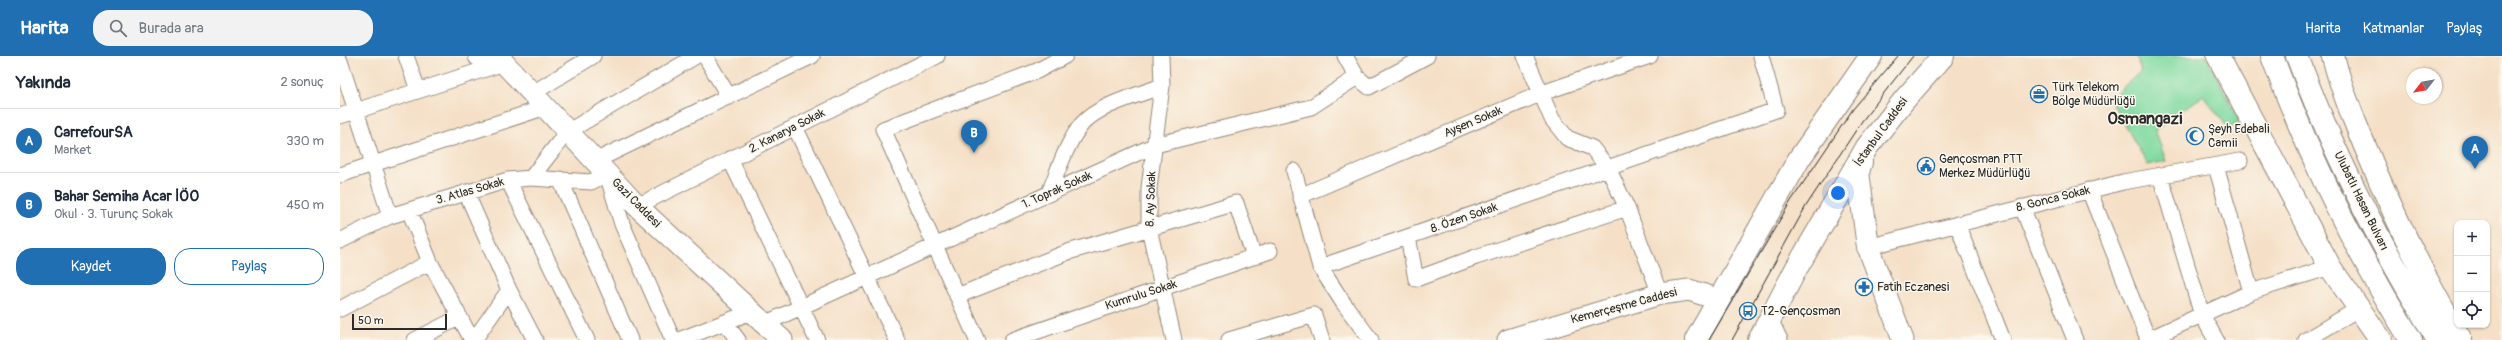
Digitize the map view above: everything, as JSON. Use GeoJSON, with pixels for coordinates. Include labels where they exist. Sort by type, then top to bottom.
{"type":"FeatureCollection","features":[{"type":"Feature","properties":{"kind":"highway","name":"İstanbul Caddesi"},"geometry":{"type":"LineString","coordinates":[[1759,340],[1828,214],[1867,147],[1904,99],[1943,56]]}},
{"type":"Feature","properties":{"kind":"highway"},"geometry":{"type":"LineString","coordinates":[[2218,56],[2330,267],[2381,340]]}},
{"type":"Feature","properties":{"kind":"highway","name":"Ulubatlı Hasan Bulvarı"},"geometry":{"type":"LineString","coordinates":[[2272,56],[2284,89],[2343,221],[2381,292],[2411,340]]}},
{"type":"Feature","properties":{"kind":"highway","name":"Ulubatlı Hasan Bulvarı"},"geometry":{"type":"LineString","coordinates":[[2297,56],[2310,92],[2364,210],[2399,277],[2438,340]]}},
{"type":"Feature","properties":{"kind":"highway"},"geometry":{"type":"LineString","coordinates":[[2333,56],[2356,127],[2391,207],[2438,302],[2460,340]]}},
{"type":"Feature","properties":{"kind":"highway"},"geometry":{"type":"LineString","coordinates":[[1696,340],[1717,299],[1799,159],[1870,57]]}},
{"type":"Feature","properties":{"kind":"highway"},"geometry":{"type":"LineString","coordinates":[[1867,147],[1858,172],[1868,248]]}},
{"type":"Feature","properties":{"kind":"highway"},"geometry":{"type":"LineString","coordinates":[[1828,214],[1839,208],[1846,208],[1868,248]]}},
{"type":"Feature","properties":{"kind":"main road"},"geometry":{"type":"LineString","coordinates":[[479,56],[502,60]]}},
{"type":"Feature","properties":{"kind":"main road","name":"Gazi Caddesi"},"geometry":{"type":"LineString","coordinates":[[502,60],[637,206],[782,340]]}},
{"type":"Feature","properties":{"kind":"main road"},"geometry":{"type":"LineString","coordinates":[[1868,248],[1903,340]]}},
{"type":"Feature","properties":{"kind":"main road","name":"Kemerçeşme Caddesi"},"geometry":{"type":"LineString","coordinates":[[1508,340],[1550,333],[1660,294],[1689,290],[1717,299]]}},
{"type":"Feature","properties":{"kind":"street"},"geometry":{"type":"LineString","coordinates":[[406,56],[418,90]]}},
{"type":"Feature","properties":{"kind":"street"},"geometry":{"type":"LineString","coordinates":[[340,176],[540,100],[593,56]]}},
{"type":"Feature","properties":{"kind":"street"},"geometry":{"type":"LineString","coordinates":[[531,178],[567,132],[696,56]]}},
{"type":"Feature","properties":{"kind":"street"},"geometry":{"type":"LineString","coordinates":[[705,56],[729,97]]}},
{"type":"Feature","properties":{"kind":"street","name":"3. Atlas Sokak"},"geometry":{"type":"LineString","coordinates":[[340,241],[390,216],[508,180],[531,178],[591,182],[601,168],[729,97],[812,56]]}},
{"type":"Feature","properties":{"kind":"street","name":"2. Kanarya Sokak"},"geometry":{"type":"LineString","coordinates":[[637,206],[937,56]]}},
{"type":"Feature","properties":{"kind":"street"},"geometry":{"type":"LineString","coordinates":[[977,340],[934,248],[882,129],[1037,71],[1065,56]]}},
{"type":"Feature","properties":{"kind":"street","name":"8. Ay Sokak"},"geometry":{"type":"LineString","coordinates":[[1161,56],[1162,86],[1149,188],[1149,228],[1174,340]]}},
{"type":"Feature","properties":{"kind":"street"},"geometry":{"type":"LineString","coordinates":[[1346,56],[1357,78],[1369,87],[1427,56]]}},
{"type":"Feature","properties":{"kind":"street"},"geometry":{"type":"LineString","coordinates":[[1525,56],[1552,119],[1567,138],[1592,148],[1608,168],[1627,208],[1660,294]]}},
{"type":"Feature","properties":{"kind":"street","name":"Ayşen Sokak"},"geometry":{"type":"LineString","coordinates":[[1300,196],[1542,93],[1650,56]]}},
{"type":"Feature","properties":{"kind":"street","name":"8. Özen Sokak"},"geometry":{"type":"LineString","coordinates":[[1320,268],[1776,110],[1761,56]]}},
{"type":"Feature","properties":{"kind":"street"},"geometry":{"type":"LineString","coordinates":[[340,116],[502,60]]}},
{"type":"Feature","properties":{"kind":"street"},"geometry":{"type":"LineString","coordinates":[[340,61],[390,216]]}},
{"type":"Feature","properties":{"kind":"street","name":"1. Toprak Sokak"},"geometry":{"type":"LineString","coordinates":[[679,340],[725,322],[757,318],[803,308],[867,277],[934,248],[1049,193],[1155,145],[1311,106],[1357,78]]}},
{"type":"Feature","properties":{"kind":"street"},"geometry":{"type":"LineString","coordinates":[[1049,193],[1071,142],[1082,123],[1106,107],[1162,86]]}},
{"type":"Feature","properties":{"kind":"street"},"geometry":{"type":"LineString","coordinates":[[795,127],[897,340]]}},
{"type":"Feature","properties":{"kind":"street"},"geometry":{"type":"LineString","coordinates":[[730,159],[803,308],[817,340]]}},
{"type":"Feature","properties":{"kind":"street","name":"8. Gonca Sokak"},"geometry":{"type":"LineString","coordinates":[[1868,248],[2089,190],[2160,175],[2240,161]]}},
{"type":"Feature","properties":{"kind":"street"},"geometry":{"type":"LineString","coordinates":[[2216,166],[2251,292]]}},
{"type":"Feature","properties":{"kind":"street"},"geometry":{"type":"LineString","coordinates":[[601,168],[622,224],[673,340]]}},
{"type":"Feature","properties":{"kind":"street"},"geometry":{"type":"LineString","coordinates":[[1294,171],[1320,268],[1344,304],[1372,340]]}},
{"type":"Feature","properties":{"kind":"street"},"geometry":{"type":"LineString","coordinates":[[2160,175],[2202,315],[2216,340]]}},
{"type":"Feature","properties":{"kind":"street"},"geometry":{"type":"LineString","coordinates":[[560,179],[630,340]]}},
{"type":"Feature","properties":{"kind":"street"},"geometry":{"type":"LineString","coordinates":[[508,180],[587,340]]}},
{"type":"Feature","properties":{"kind":"street"},"geometry":{"type":"LineString","coordinates":[[2089,190],[2147,340],[2251,292],[2330,267]]}},
{"type":"Feature","properties":{"kind":"street"},"geometry":{"type":"LineString","coordinates":[[466,192],[509,290],[535,340]]}},
{"type":"Feature","properties":{"kind":"street"},"geometry":{"type":"LineString","coordinates":[[957,296],[1068,252],[1236,203],[1254,257]]}},
{"type":"Feature","properties":{"kind":"street"},"geometry":{"type":"LineString","coordinates":[[2022,207],[2074,340]]}},
{"type":"Feature","properties":{"kind":"street"},"geometry":{"type":"LineString","coordinates":[[1408,237],[1416,279],[1476,256],[1627,208]]}},
{"type":"Feature","properties":{"kind":"street"},"geometry":{"type":"LineString","coordinates":[[409,210],[430,262],[473,340],[509,290]]}},
{"type":"Feature","properties":{"kind":"street"},"geometry":{"type":"LineString","coordinates":[[1957,224],[2002,340]]}},
{"type":"Feature","properties":{"kind":"street","name":"Kumrulu Sokak"},"geometry":{"type":"LineString","coordinates":[[1012,340],[1082,314],[1162,289],[1270,251]]}},
{"type":"Feature","properties":{"kind":"street"},"geometry":{"type":"LineString","coordinates":[[340,309],[430,262]]}},
{"type":"Feature","properties":{"kind":"street"},"geometry":{"type":"LineString","coordinates":[[2306,340],[2358,309]]}},
{"type":"Feature","properties":{"kind":"street"},"geometry":{"type":"LineString","coordinates":[[1229,340],[1314,315],[1322,340]]}},
{"type":"Feature","properties":{"kind":"street"},"geometry":{"type":"LineString","coordinates":[[415,340],[460,317]]}},
{"type":"Feature","properties":{"kind":"street"},"geometry":{"type":"LineString","coordinates":[[1770,319],[1780,340]]}},
{"type":"Feature","properties":{"kind":"street"},"geometry":{"type":"LineString","coordinates":[[725,322],[738,340]]}},
{"type":"Feature","properties":{"kind":"green space"},"geometry":{"type":"Polygon","coordinates":[[[2136,56],[2206,56],[2240,121],[2228,128],[2203,95],[2155,130],[2166,161],[2148,165],[2110,99],[2141,71],[2136,56]]]}},
{"type":"Feature","properties":{"kind":"tram line"},"geometry":{"type":"LineString","coordinates":[[1709,340],[1791,201],[1853,109],[1898,56]]}},
{"type":"Feature","properties":{"kind":"tram line"},"geometry":{"type":"LineString","coordinates":[[1732,340],[1806,206],[1862,121],[1913,56]]}},
{"type":"Feature","properties":{"kind":"place","name":"Türk Telekom Bölge Müdürlüğü"},"geometry":{"type":"Point","coordinates":[2039,94]}},
{"type":"Feature","properties":{"kind":"place","name":"Şeyh Edebali Camii"},"geometry":{"type":"Point","coordinates":[2195,136]}},
{"type":"Feature","properties":{"kind":"place","name":"Bahar Semiha Acar İÖO"},"geometry":{"type":"Point","coordinates":[974,153]}},
{"type":"Feature","properties":{"kind":"place","name":"Gençosman PTT Merkez Müdürlüğü"},"geometry":{"type":"Point","coordinates":[1926,166]}},
{"type":"Feature","properties":{"kind":"place","name":"CarrefourSA"},"geometry":{"type":"Point","coordinates":[2475,169]}},
{"type":"Feature","properties":{"kind":"place","name":"Fatih Eczanesi"},"geometry":{"type":"Point","coordinates":[1864,287]}},
{"type":"Feature","properties":{"kind":"place","name":"T2-Gençosman"},"geometry":{"type":"Point","coordinates":[1748,311]}},
{"type":"Feature","properties":{"kind":"district","name":"Osmangazi"},"geometry":{"type":"Point","coordinates":[2145,119]}}]}
